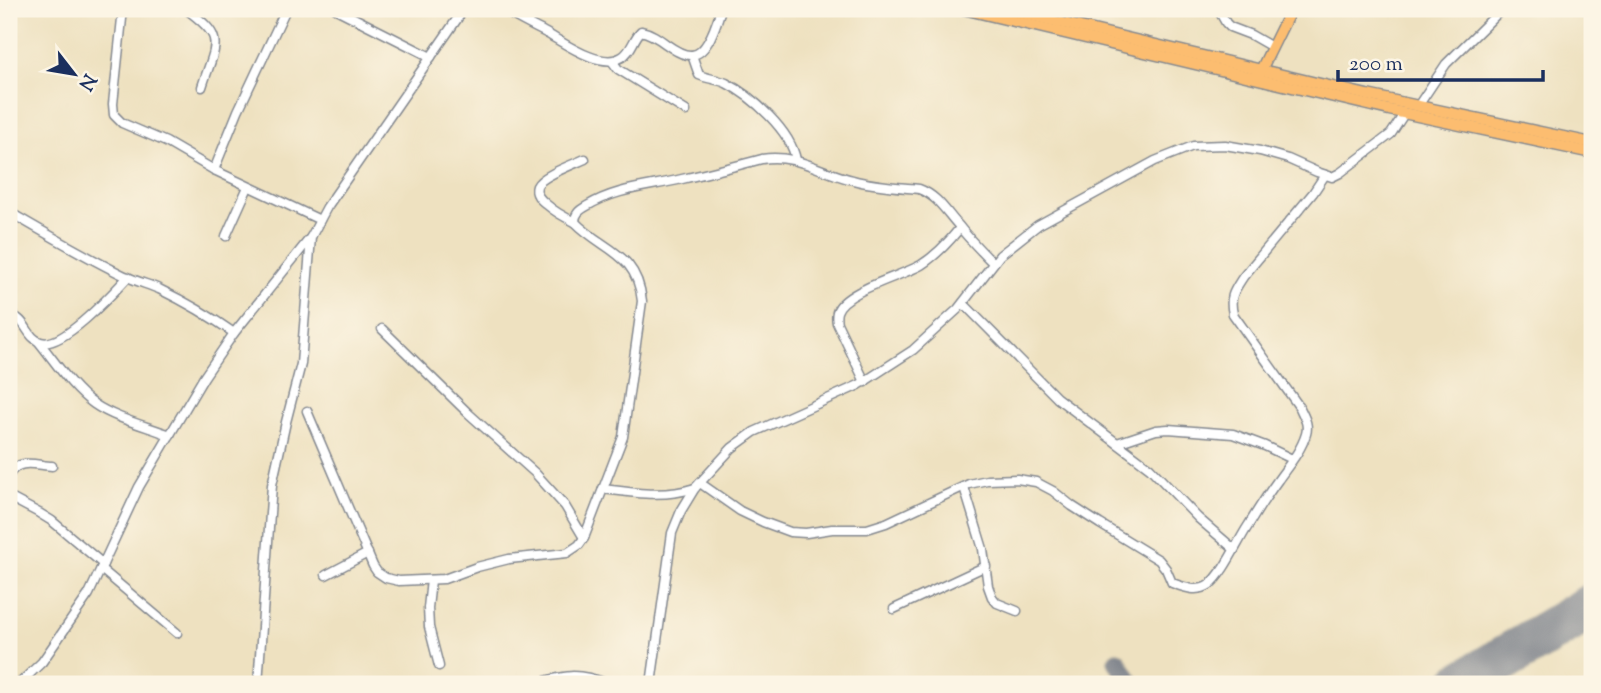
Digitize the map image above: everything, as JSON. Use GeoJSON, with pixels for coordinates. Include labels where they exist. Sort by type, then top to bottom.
{"type":"FeatureCollection","features":[{"type":"Feature","properties":{"kind":"main road"},"geometry":{"type":"LineString","coordinates":[[963,9],[1259,75],[1592,143]]}},
{"type":"Feature","properties":{"kind":"main road"},"geometry":{"type":"LineString","coordinates":[[1259,75],[1291,9]]}},
{"type":"Feature","properties":{"kind":"main road"},"geometry":{"type":"LineString","coordinates":[[1012,10],[1404,114],[1592,153]]}},
{"type":"Feature","properties":{"kind":"street"},"geometry":{"type":"LineString","coordinates":[[123,9],[114,115],[122,123],[166,142],[214,170],[320,220]]}},
{"type":"Feature","properties":{"kind":"street"},"geometry":{"type":"LineString","coordinates":[[186,9],[211,30],[215,42],[202,87]]}},
{"type":"Feature","properties":{"kind":"street"},"geometry":{"type":"LineString","coordinates":[[214,170],[238,111],[286,9]]}},
{"type":"Feature","properties":{"kind":"street"},"geometry":{"type":"LineString","coordinates":[[336,9],[431,57]]}},
{"type":"Feature","properties":{"kind":"street"},"geometry":{"type":"LineString","coordinates":[[19,684],[42,662],[89,594],[139,487],[204,377],[234,334],[311,237],[386,120],[464,9]]}},
{"type":"Feature","properties":{"kind":"street"},"geometry":{"type":"LineString","coordinates":[[502,9],[575,50],[612,61],[626,54],[639,33],[644,31],[684,54],[699,53],[705,47],[721,9]]}},
{"type":"Feature","properties":{"kind":"street"},"geometry":{"type":"LineString","coordinates":[[1218,9],[1230,27],[1272,47]]}},
{"type":"Feature","properties":{"kind":"street"},"geometry":{"type":"LineString","coordinates":[[1418,106],[1446,64],[1502,9]]}},
{"type":"Feature","properties":{"kind":"street"},"geometry":{"type":"LineString","coordinates":[[692,55],[699,75],[728,85],[750,98],[764,111],[789,141],[796,160]]}},
{"type":"Feature","properties":{"kind":"street"},"geometry":{"type":"LineString","coordinates":[[612,61],[618,69],[687,111]]}},
{"type":"Feature","properties":{"kind":"street"},"geometry":{"type":"LineString","coordinates":[[651,684],[673,533],[681,511],[697,486],[732,448],[754,432],[865,382],[913,350],[964,303],[1000,255],[1038,225],[1155,161],[1193,146],[1225,145],[1288,159],[1332,177],[1386,138],[1395,130],[1404,114]]}},
{"type":"Feature","properties":{"kind":"street"},"geometry":{"type":"LineString","coordinates":[[575,222],[579,211],[599,198],[619,191],[667,183],[776,156],[796,160],[855,181],[928,192],[993,263]]}},
{"type":"Feature","properties":{"kind":"street"},"geometry":{"type":"LineString","coordinates":[[307,411],[368,553],[377,572],[386,578],[399,581],[444,579],[509,559],[575,550],[584,538],[620,450],[626,425],[642,301],[634,273],[626,261],[538,197],[537,184],[585,159]]}},
{"type":"Feature","properties":{"kind":"street"},"geometry":{"type":"LineString","coordinates":[[697,486],[763,522],[790,532],[806,533],[832,529],[867,529],[964,487],[988,480],[1017,479],[1036,482],[1158,560],[1166,569],[1172,583],[1190,589],[1203,588],[1210,584],[1222,569],[1292,460],[1307,431],[1307,423],[1300,408],[1234,314],[1231,303],[1234,291],[1243,277],[1306,202],[1325,175]]}},
{"type":"Feature","properties":{"kind":"street"},"geometry":{"type":"LineString","coordinates":[[226,236],[248,187]]}},
{"type":"Feature","properties":{"kind":"street"},"geometry":{"type":"LineString","coordinates":[[9,212],[83,255],[187,303],[234,334]]}},
{"type":"Feature","properties":{"kind":"street"},"geometry":{"type":"LineString","coordinates":[[865,382],[837,323],[836,314],[839,308],[846,300],[867,288],[918,267],[943,248],[960,228]]}},
{"type":"Feature","properties":{"kind":"street"},"geometry":{"type":"LineString","coordinates":[[258,684],[272,485],[301,364],[311,237]]}},
{"type":"Feature","properties":{"kind":"street"},"geometry":{"type":"LineString","coordinates":[[9,315],[20,320],[34,339],[51,342],[94,313],[128,278]]}},
{"type":"Feature","properties":{"kind":"street"},"geometry":{"type":"LineString","coordinates":[[964,303],[1057,398],[1150,468],[1198,518],[1234,549]]}},
{"type":"Feature","properties":{"kind":"street"},"geometry":{"type":"LineString","coordinates":[[382,330],[535,473],[565,506],[584,538]]}},
{"type":"Feature","properties":{"kind":"street"},"geometry":{"type":"LineString","coordinates":[[40,342],[72,384],[94,404],[170,435]]}},
{"type":"Feature","properties":{"kind":"street"},"geometry":{"type":"LineString","coordinates":[[1117,443],[1156,430],[1168,429],[1233,434],[1292,460]]}},
{"type":"Feature","properties":{"kind":"street"},"geometry":{"type":"LineString","coordinates":[[9,475],[13,467],[19,464],[52,466]]}},
{"type":"Feature","properties":{"kind":"street"},"geometry":{"type":"LineString","coordinates":[[603,489],[660,495],[678,494],[697,486]]}},
{"type":"Feature","properties":{"kind":"street"},"geometry":{"type":"LineString","coordinates":[[964,487],[984,549],[992,597],[997,603],[1017,611]]}},
{"type":"Feature","properties":{"kind":"street"},"geometry":{"type":"LineString","coordinates":[[9,497],[46,517],[65,531],[177,633]]}},
{"type":"Feature","properties":{"kind":"street"},"geometry":{"type":"LineString","coordinates":[[326,575],[368,553]]}},
{"type":"Feature","properties":{"kind":"street"},"geometry":{"type":"LineString","coordinates":[[894,609],[986,566]]}},
{"type":"Feature","properties":{"kind":"street"},"geometry":{"type":"LineString","coordinates":[[431,580],[429,627],[439,666]]}},
{"type":"Feature","properties":{"kind":"street"},"geometry":{"type":"LineString","coordinates":[[534,684],[563,676],[579,675],[609,684]]}},
{"type":"Feature","properties":{"kind":"taxiway"},"geometry":{"type":"LineString","coordinates":[[1117,661],[1131,684]]}},
{"type":"Feature","properties":{"kind":"runway"},"geometry":{"type":"LineString","coordinates":[[1462,684],[1592,606]]}}]}
